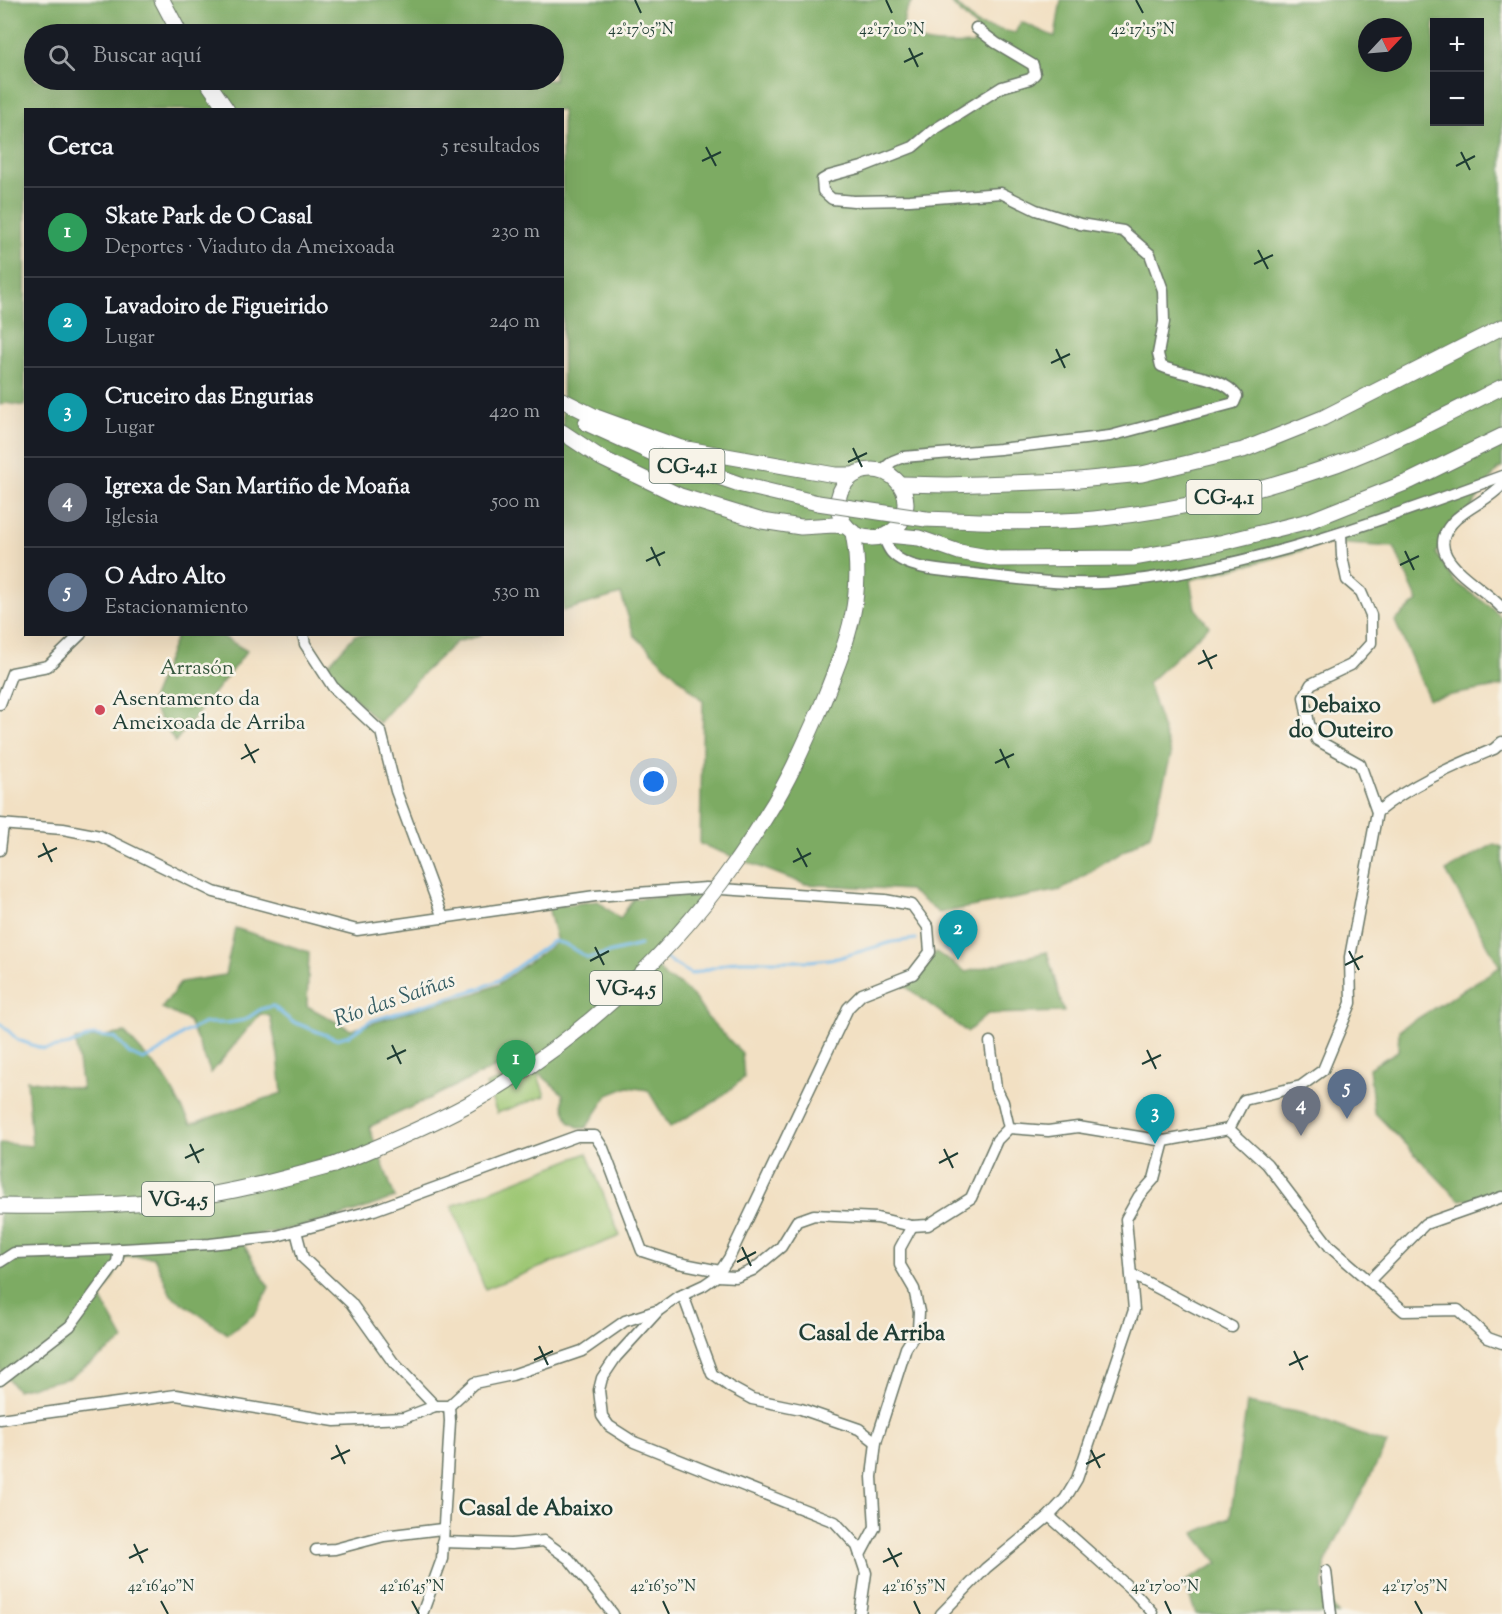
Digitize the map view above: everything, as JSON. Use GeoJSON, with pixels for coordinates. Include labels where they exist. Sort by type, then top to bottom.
{"type":"FeatureCollection","features":[{"type":"Feature","properties":{"kind":"highway"},"geometry":{"type":"LineString","coordinates":[[162,0],[175,24]]}},
{"type":"Feature","properties":{"kind":"highway"},"geometry":{"type":"LineString","coordinates":[[213,90],[226,108]]}},
{"type":"Feature","properties":{"kind":"highway"},"geometry":{"type":"LineString","coordinates":[[901,484],[947,485],[1068,481],[1142,474],[1243,450],[1323,418],[1502,327]]}},
{"type":"Feature","properties":{"kind":"highway","name":"CG-4.1"},"geometry":{"type":"LineString","coordinates":[[564,412],[659,456],[742,485],[818,503],[926,519],[1016,522],[1094,519],[1167,509],[1232,495],[1338,463],[1414,431],[1502,387]]}},
{"type":"Feature","properties":{"kind":"highway"},"geometry":{"type":"LineString","coordinates":[[564,401],[596,417],[681,448],[836,475],[852,475]]}},
{"type":"Feature","properties":{"kind":"highway"},"geometry":{"type":"LineString","coordinates":[[564,433],[601,458],[680,496],[762,521],[801,527],[834,525],[863,537],[919,538],[959,552],[999,559],[1133,558],[1220,543],[1309,521],[1410,481],[1502,436]]}},
{"type":"Feature","properties":{"kind":"highway"},"geometry":{"type":"LineString","coordinates":[[882,470],[901,484],[906,495],[907,506],[898,528],[882,537],[865,555],[858,575],[849,530],[840,518],[838,499],[845,482],[852,475],[861,471],[882,470]]}},
{"type":"Feature","properties":{"kind":"highway","name":"VG-4.5"},"geometry":{"type":"LineString","coordinates":[[0,1204],[63,1207],[188,1198],[243,1188],[334,1165],[426,1126],[468,1104],[557,1047],[636,979],[673,940],[741,855],[768,813],[796,762],[821,707],[851,626],[856,605],[858,575]]}},
{"type":"Feature","properties":{"kind":"street"},"geometry":{"type":"LineString","coordinates":[[882,470],[893,461],[903,457],[1000,450],[1110,436],[1234,403],[1237,396],[1232,389],[1197,375],[1161,366],[1158,354],[1164,322],[1163,290],[1150,254],[1123,231],[1080,224],[1036,210],[1001,194],[854,201],[832,198],[823,191],[822,180],[828,176],[862,167],[913,147],[932,131],[1002,87],[1030,79],[1035,74],[1033,65],[976,28]]}},
{"type":"Feature","properties":{"kind":"street"},"geometry":{"type":"LineString","coordinates":[[882,537],[892,553],[911,565],[1046,583],[1126,581],[1199,570],[1341,534],[1502,476]]}},
{"type":"Feature","properties":{"kind":"street"},"geometry":{"type":"LineString","coordinates":[[1502,485],[1493,494],[1456,519],[1444,534],[1443,550],[1450,563],[1502,608]]}},
{"type":"Feature","properties":{"kind":"street"},"geometry":{"type":"LineString","coordinates":[[1229,1128],[1244,1101],[1301,1086],[1325,1072],[1351,1003],[1350,957],[1377,812],[1360,764],[1317,740],[1309,724],[1304,697],[1311,684],[1352,665],[1371,643],[1371,615],[1360,592],[1347,580],[1342,556],[1341,534]]}},
{"type":"Feature","properties":{"kind":"street"},"geometry":{"type":"LineString","coordinates":[[0,705],[12,673],[48,666],[79,636]]}},
{"type":"Feature","properties":{"kind":"street"},"geometry":{"type":"LineString","coordinates":[[303,636],[305,645],[333,687],[381,732],[396,792],[443,918]]}},
{"type":"Feature","properties":{"kind":"street"},"geometry":{"type":"LineString","coordinates":[[1377,812],[1401,793],[1432,776],[1494,749],[1502,742]]}},
{"type":"Feature","properties":{"kind":"street"},"geometry":{"type":"LineString","coordinates":[[0,850],[2,825],[63,829],[100,836],[214,892],[357,930],[594,896],[706,888],[885,900],[912,904],[928,927],[930,952],[912,974],[862,994],[848,1008],[729,1258],[718,1273],[704,1285],[658,1311],[625,1321],[582,1351],[512,1375],[474,1383],[449,1406],[435,1406],[404,1418],[335,1421],[176,1395],[0,1419]]}},
{"type":"Feature","properties":{"kind":"street"},"geometry":{"type":"LineString","coordinates":[[990,1042],[996,1088],[1003,1102],[1009,1128]]}},
{"type":"Feature","properties":{"kind":"street"},"geometry":{"type":"LineString","coordinates":[[1009,1128],[1048,1131],[1078,1127],[1164,1140],[1229,1128]]}},
{"type":"Feature","properties":{"kind":"street"},"geometry":{"type":"LineString","coordinates":[[0,1262],[14,1253],[119,1250],[273,1237],[374,1210],[577,1136],[595,1136],[603,1148],[642,1251],[680,1263],[736,1276],[753,1270],[781,1247],[797,1221],[814,1215],[877,1218],[912,1226],[928,1225],[971,1198],[998,1140],[1009,1128]]}},
{"type":"Feature","properties":{"kind":"street"},"geometry":{"type":"LineString","coordinates":[[1229,1128],[1267,1164],[1330,1247],[1404,1311],[1458,1310],[1488,1338],[1502,1343]]}},
{"type":"Feature","properties":{"kind":"street"},"geometry":{"type":"LineString","coordinates":[[941,1614],[986,1568],[1049,1516],[1065,1499],[1077,1479],[1134,1310],[1126,1219],[1139,1196],[1154,1179],[1164,1140]]}},
{"type":"Feature","properties":{"kind":"street"},"geometry":{"type":"LineString","coordinates":[[1369,1281],[1425,1224],[1502,1197]]}},
{"type":"Feature","properties":{"kind":"street"},"geometry":{"type":"LineString","coordinates":[[860,1555],[874,1527],[872,1478],[876,1442],[906,1348],[918,1329],[919,1312],[914,1289],[900,1265],[900,1248],[912,1226]]}},
{"type":"Feature","properties":{"kind":"street"},"geometry":{"type":"LineString","coordinates":[[296,1231],[303,1258],[351,1303],[393,1362],[435,1406]]}},
{"type":"Feature","properties":{"kind":"street"},"geometry":{"type":"LineString","coordinates":[[0,1380],[70,1326],[117,1262],[119,1250]]}},
{"type":"Feature","properties":{"kind":"street"},"geometry":{"type":"LineString","coordinates":[[1131,1275],[1232,1327]]}},
{"type":"Feature","properties":{"kind":"street"},"geometry":{"type":"LineString","coordinates":[[683,1295],[712,1374],[730,1388],[752,1399],[801,1409],[859,1429],[876,1442]]}},
{"type":"Feature","properties":{"kind":"street"},"geometry":{"type":"LineString","coordinates":[[658,1311],[606,1371],[598,1390],[602,1416],[609,1426],[634,1442],[836,1522],[857,1546],[867,1574],[860,1614]]}},
{"type":"Feature","properties":{"kind":"street"},"geometry":{"type":"LineString","coordinates":[[422,1614],[442,1559],[449,1406]]}},
{"type":"Feature","properties":{"kind":"street"},"geometry":{"type":"LineString","coordinates":[[1049,1516],[1133,1591],[1152,1612]]}},
{"type":"Feature","properties":{"kind":"street"},"geometry":{"type":"LineString","coordinates":[[316,1550],[335,1549],[384,1536],[442,1529]]}},
{"type":"Feature","properties":{"kind":"street"},"geometry":{"type":"LineString","coordinates":[[442,1542],[511,1544],[544,1541],[569,1559],[613,1614]]}},
{"type":"Feature","properties":{"kind":"street"},"geometry":{"type":"LineString","coordinates":[[1326,1571],[1331,1614]]}},
{"type":"Feature","properties":{"kind":"green space"},"geometry":{"type":"Polygon","coordinates":[[[0,0],[913,0],[907,9],[904,26],[915,39],[934,44],[974,44],[976,28],[948,0],[952,0],[978,25],[1015,33],[1021,22],[1055,37],[1061,0],[1502,0],[1502,468],[1498,469],[1451,536],[1436,553],[1455,582],[1491,607],[1502,618],[1502,686],[1429,699],[1395,621],[1418,601],[1394,547],[1331,543],[1190,580],[1195,608],[1209,626],[1148,683],[1171,755],[1150,835],[1061,890],[939,913],[909,890],[804,884],[700,844],[703,701],[634,635],[621,594],[564,611],[564,108],[24,108],[24,406],[6,403],[0,405],[0,0]]]}},
{"type":"Feature","properties":{"kind":"green space","name":"Arrasón"},"geometry":{"type":"Polygon","coordinates":[[[177,636],[222,636],[247,651],[175,742],[150,703],[177,636]]]}},
{"type":"Feature","properties":{"kind":"green space"},"geometry":{"type":"Polygon","coordinates":[[[354,636],[479,636],[456,642],[425,671],[379,723],[325,668],[354,636]]]}},
{"type":"Feature","properties":{"kind":"green space"},"geometry":{"type":"Polygon","coordinates":[[[1494,844],[1502,847],[1502,1195],[1459,1200],[1374,1112],[1369,1068],[1398,1051],[1399,1030],[1500,967],[1446,871],[1494,844]]]}},
{"type":"Feature","properties":{"kind":"green space"},"geometry":{"type":"Polygon","coordinates":[[[706,896],[651,959],[666,978],[679,984],[693,996],[707,1017],[742,1053],[744,1078],[716,1101],[670,1127],[648,1090],[628,1087],[608,1095],[586,1128],[580,1128],[569,1122],[563,1105],[563,1094],[519,1056],[369,1127],[395,1197],[318,1222],[239,1237],[269,1287],[256,1313],[228,1334],[171,1295],[154,1257],[125,1257],[101,1298],[124,1340],[69,1378],[17,1390],[0,1369],[0,1143],[32,1146],[27,1080],[82,1089],[75,1040],[125,1033],[164,1076],[191,1124],[282,1093],[278,1055],[270,1016],[260,1014],[211,1073],[189,1021],[162,1008],[181,982],[225,975],[235,928],[309,952],[307,1006],[351,1030],[497,985],[557,942],[548,907],[598,901],[620,919],[633,899],[706,896]]]}},
{"type":"Feature","properties":{"kind":"green space"},"geometry":{"type":"Polygon","coordinates":[[[936,952],[966,972],[1047,952],[1064,1012],[988,1014],[967,1032],[901,983],[914,978],[936,952]]]}},
{"type":"Feature","properties":{"kind":"green space"},"geometry":{"type":"Polygon","coordinates":[[[535,1067],[545,1096],[497,1113],[486,1085],[535,1067]]]}},
{"type":"Feature","properties":{"kind":"green space"},"geometry":{"type":"Polygon","coordinates":[[[587,1153],[620,1236],[485,1289],[452,1206],[587,1153]]]}},
{"type":"Feature","properties":{"kind":"green space"},"geometry":{"type":"Polygon","coordinates":[[[1247,1403],[1302,1413],[1387,1444],[1326,1560],[1322,1591],[1338,1614],[1196,1614],[1184,1582],[1218,1563],[1194,1533],[1230,1518],[1247,1403]]]}},
{"type":"Feature","properties":{"kind":"waterway","name":"Río das Saíñas"},"geometry":{"type":"LineString","coordinates":[[663,957],[691,974],[736,961],[810,961],[838,958],[892,942],[916,939]]}},
{"type":"Feature","properties":{"kind":"waterway","name":"Río das Saíñas"},"geometry":{"type":"LineString","coordinates":[[0,1023],[18,1040],[44,1049],[69,1045],[94,1035],[115,1038],[130,1054],[143,1060],[157,1053],[184,1033],[205,1023],[245,1020],[261,1009],[273,1006],[291,1021],[336,1039],[350,1035],[370,1021],[481,988],[499,980],[553,941],[565,944],[588,958],[640,945]]}},
{"type":"Feature","properties":{"kind":"waterway","name":"Río das Saíñas"},"geometry":{"type":"LineString","coordinates":[[944,948],[953,955]]}},
{"type":"Feature","properties":{"kind":"place","name":"Asentamento da Ameixoada de Arriba"},"geometry":{"type":"Point","coordinates":[100,710]}},
{"type":"Feature","properties":{"kind":"place","name":"Lavadoiro de Figueirido"},"geometry":{"type":"Point","coordinates":[958,960]}},
{"type":"Feature","properties":{"kind":"place","name":"Skate Park de O Casal"},"geometry":{"type":"Point","coordinates":[516,1090]}},
{"type":"Feature","properties":{"kind":"place","name":"O Adro Alto"},"geometry":{"type":"Point","coordinates":[1347,1119]}},
{"type":"Feature","properties":{"kind":"place","name":"Igrexa de San Martiño de Moaña"},"geometry":{"type":"Point","coordinates":[1301,1136]}},
{"type":"Feature","properties":{"kind":"place","name":"Cruceiro das Engurias"},"geometry":{"type":"Point","coordinates":[1155,1144]}},
{"type":"Feature","properties":{"kind":"district","name":"Debaixo do Outeiro"},"geometry":{"type":"Point","coordinates":[1341,716]}},
{"type":"Feature","properties":{"kind":"district","name":"Casal de Arriba"},"geometry":{"type":"Point","coordinates":[872,1332]}},
{"type":"Feature","properties":{"kind":"district","name":"Casal de Abaixo"},"geometry":{"type":"Point","coordinates":[536,1507]}}]}
